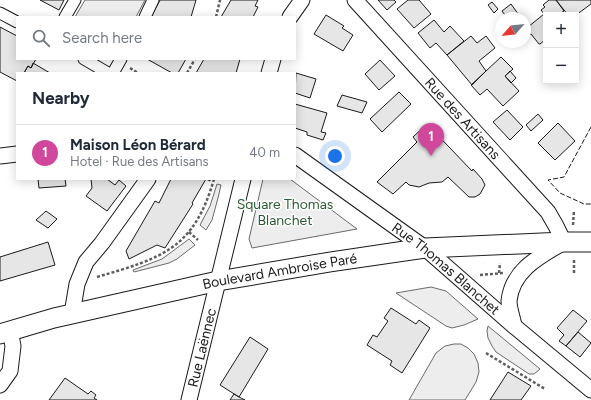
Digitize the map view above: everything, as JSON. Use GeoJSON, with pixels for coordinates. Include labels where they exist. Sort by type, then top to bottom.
{"type":"FeatureCollection","features":[{"type":"Feature","properties":{"kind":"street"},"geometry":{"type":"LineString","coordinates":[[66,16],[75,0]]}},
{"type":"Feature","properties":{"kind":"street"},"geometry":{"type":"LineString","coordinates":[[145,16],[153,0]]}},
{"type":"Feature","properties":{"kind":"street"},"geometry":{"type":"LineString","coordinates":[[286,16],[289,0]]}},
{"type":"Feature","properties":{"kind":"street"},"geometry":{"type":"LineString","coordinates":[[291,16],[302,0]]}},
{"type":"Feature","properties":{"kind":"street","name":"Rue des Artisans"},"geometry":{"type":"LineString","coordinates":[[355,0],[548,212],[564,242]]}},
{"type":"Feature","properties":{"kind":"street"},"geometry":{"type":"LineString","coordinates":[[0,13],[16,21]]}},
{"type":"Feature","properties":{"kind":"street"},"geometry":{"type":"LineString","coordinates":[[86,60],[106,72]]}},
{"type":"Feature","properties":{"kind":"street"},"geometry":{"type":"LineString","coordinates":[[114,72],[120,60]]}},
{"type":"Feature","properties":{"kind":"street"},"geometry":{"type":"LineString","coordinates":[[270,72],[273,60]]}},
{"type":"Feature","properties":{"kind":"street"},"geometry":{"type":"LineString","coordinates":[[0,156],[16,154]]}},
{"type":"Feature","properties":{"kind":"street","name":"Rue Thomas Blanchet"},"geometry":{"type":"LineString","coordinates":[[296,156],[425,248],[514,326],[591,390]]}},
{"type":"Feature","properties":{"kind":"street"},"geometry":{"type":"LineString","coordinates":[[72,314],[77,284],[86,262],[102,243],[147,180]]}},
{"type":"Feature","properties":{"kind":"street","name":"Rue Laënnec"},"geometry":{"type":"LineString","coordinates":[[189,400],[243,180]]}},
{"type":"Feature","properties":{"kind":"street"},"geometry":{"type":"LineString","coordinates":[[514,326],[509,302],[513,288],[520,273],[537,258],[564,242]]}},
{"type":"Feature","properties":{"kind":"street","name":"Boulevard Ambroise Paré"},"geometry":{"type":"LineString","coordinates":[[5,332],[72,314],[218,281],[425,248],[591,242]]}},
{"type":"Feature","properties":{"kind":"street"},"geometry":{"type":"LineString","coordinates":[[0,385],[10,371],[13,346],[5,332]]}},
{"type":"Feature","properties":{"kind":"path"},"geometry":{"type":"LineString","coordinates":[[216,16],[220,0]]}},
{"type":"Feature","properties":{"kind":"path"},"geometry":{"type":"LineString","coordinates":[[188,72],[194,60]]}},
{"type":"Feature","properties":{"kind":"path"},"geometry":{"type":"LineString","coordinates":[[97,277],[148,261],[165,253],[176,245],[189,232],[199,216],[208,199],[214,180]]}},
{"type":"Feature","properties":{"kind":"path"},"geometry":{"type":"LineString","coordinates":[[189,232],[198,240]]}},
{"type":"Feature","properties":{"kind":"path"},"geometry":{"type":"LineString","coordinates":[[499,273],[500,263]]}},
{"type":"Feature","properties":{"kind":"path"},"geometry":{"type":"LineString","coordinates":[[473,276],[508,273]]}},
{"type":"Feature","properties":{"kind":"path"},"geometry":{"type":"LineString","coordinates":[[486,353],[545,389]]}},
{"type":"Feature","properties":{"kind":"shaded area"},"geometry":{"type":"Polygon","coordinates":[[[85,0],[145,0],[137,16],[76,16],[85,0]]]}},
{"type":"Feature","properties":{"kind":"shaded area","name":"Square Thomas Blanchet"},"geometry":{"type":"Polygon","coordinates":[[[263,180],[291,180],[357,229],[252,248],[249,239],[263,180]]]}},
{"type":"Feature","properties":{"kind":"shaded area"},"geometry":{"type":"Polygon","coordinates":[[[217,184],[221,185],[218,198],[212,220],[206,230],[200,225],[210,206],[217,184]]]}},
{"type":"Feature","properties":{"kind":"shaded area"},"geometry":{"type":"Polygon","coordinates":[[[189,239],[195,245],[177,259],[169,263],[134,272],[133,270],[162,259],[189,239]]]}},
{"type":"Feature","properties":{"kind":"shaded area"},"geometry":{"type":"Polygon","coordinates":[[[431,287],[446,291],[478,319],[452,328],[446,326],[396,293],[431,287]]]}},
{"type":"Feature","properties":{"kind":"shaded area"},"geometry":{"type":"Polygon","coordinates":[[[488,326],[540,369],[534,374],[529,374],[496,352],[488,338],[488,326]]]}},
{"type":"Feature","properties":{"kind":"shaded area"},"geometry":{"type":"Polygon","coordinates":[[[461,344],[468,348],[474,354],[478,363],[479,372],[476,382],[465,400],[409,400],[436,353],[445,346],[461,344]]]}},
{"type":"Feature","properties":{"kind":"building"},"geometry":{"type":"Polygon","coordinates":[[[40,0],[64,0],[59,10],[40,0]]]}},
{"type":"Feature","properties":{"kind":"building"},"geometry":{"type":"Polygon","coordinates":[[[160,0],[196,0],[191,16],[152,16],[160,0]]]}},
{"type":"Feature","properties":{"kind":"building"},"geometry":{"type":"Polygon","coordinates":[[[231,0],[258,0],[255,6],[258,7],[254,16],[222,16],[231,0]]]}},
{"type":"Feature","properties":{"kind":"building"},"geometry":{"type":"Polygon","coordinates":[[[378,0],[394,0],[396,2],[387,10],[378,0]]]}},
{"type":"Feature","properties":{"kind":"building"},"geometry":{"type":"Polygon","coordinates":[[[408,0],[419,0],[431,14],[414,28],[397,9],[408,0]]]}},
{"type":"Feature","properties":{"kind":"building"},"geometry":{"type":"Polygon","coordinates":[[[549,0],[556,0],[564,11],[543,13],[541,10],[545,7],[543,5],[549,0]]]}},
{"type":"Feature","properties":{"kind":"building"},"geometry":{"type":"Polygon","coordinates":[[[556,0],[591,0],[591,4],[579,13],[566,12],[556,0]]]}},
{"type":"Feature","properties":{"kind":"building"},"geometry":{"type":"Polygon","coordinates":[[[492,2],[498,9],[494,13],[488,5],[492,2]]]}},
{"type":"Feature","properties":{"kind":"building"},"geometry":{"type":"Polygon","coordinates":[[[511,4],[517,12],[503,12],[502,11],[511,4]]]}},
{"type":"Feature","properties":{"kind":"building"},"geometry":{"type":"Polygon","coordinates":[[[326,15],[344,26],[342,28],[353,35],[343,51],[314,34],[326,15]]]}},
{"type":"Feature","properties":{"kind":"building"},"geometry":{"type":"Polygon","coordinates":[[[543,15],[543,42],[540,44],[531,34],[531,25],[543,15]]]}},
{"type":"Feature","properties":{"kind":"building"},"geometry":{"type":"Polygon","coordinates":[[[434,20],[444,32],[450,26],[464,41],[447,55],[436,43],[430,48],[418,33],[434,20]]]}},
{"type":"Feature","properties":{"kind":"building"},"geometry":{"type":"Polygon","coordinates":[[[0,27],[16,35],[16,60],[35,60],[31,68],[28,66],[25,72],[16,72],[16,80],[0,72],[0,27]]]}},
{"type":"Feature","properties":{"kind":"building"},"geometry":{"type":"Polygon","coordinates":[[[471,36],[477,43],[486,36],[495,48],[479,61],[486,71],[472,85],[447,55],[471,36]]]}},
{"type":"Feature","properties":{"kind":"building"},"geometry":{"type":"Polygon","coordinates":[[[501,57],[513,69],[505,76],[519,91],[503,106],[487,89],[480,95],[471,85],[501,57]]]}},
{"type":"Feature","properties":{"kind":"building"},"geometry":{"type":"Polygon","coordinates":[[[149,60],[185,60],[179,72],[170,72],[149,60]]]}},
{"type":"Feature","properties":{"kind":"building"},"geometry":{"type":"Polygon","coordinates":[[[203,60],[240,60],[236,72],[197,72],[203,60]]]}},
{"type":"Feature","properties":{"kind":"building"},"geometry":{"type":"Polygon","coordinates":[[[380,60],[395,76],[379,90],[365,74],[380,60]]]}},
{"type":"Feature","properties":{"kind":"building"},"geometry":{"type":"Polygon","coordinates":[[[33,63],[48,72],[25,72],[28,66],[31,68],[33,63]]]}},
{"type":"Feature","properties":{"kind":"building"},"geometry":{"type":"Polygon","coordinates":[[[510,71],[516,78],[511,83],[505,76],[510,71]]]}},
{"type":"Feature","properties":{"kind":"building"},"geometry":{"type":"Polygon","coordinates":[[[296,73],[316,79],[310,98],[296,93],[296,73]]]}},
{"type":"Feature","properties":{"kind":"building"},"geometry":{"type":"Polygon","coordinates":[[[399,92],[411,104],[382,132],[370,119],[399,92]]]}},
{"type":"Feature","properties":{"kind":"building"},"geometry":{"type":"Polygon","coordinates":[[[342,95],[367,102],[362,113],[337,106],[342,95]]]}},
{"type":"Feature","properties":{"kind":"building"},"geometry":{"type":"Polygon","coordinates":[[[296,104],[327,113],[321,132],[326,133],[323,140],[307,135],[307,132],[296,128],[296,104]]]}},
{"type":"Feature","properties":{"kind":"building"},"geometry":{"type":"Polygon","coordinates":[[[507,110],[523,127],[510,140],[493,122],[507,110]]]}},
{"type":"Feature","properties":{"kind":"building"},"geometry":{"type":"Polygon","coordinates":[[[538,114],[543,120],[531,131],[526,125],[538,114]]]}},
{"type":"Feature","properties":{"kind":"building"},"geometry":{"type":"Polygon","coordinates":[[[558,123],[575,141],[555,160],[538,143],[558,123]]]}},
{"type":"Feature","properties":{"kind":"building"},"geometry":{"type":"Polygon","coordinates":[[[427,124],[472,171],[473,169],[482,179],[485,185],[480,194],[475,197],[469,197],[448,177],[442,182],[429,183],[419,187],[409,185],[406,182],[393,194],[377,182],[417,142],[413,137],[427,124]]]}},
{"type":"Feature","properties":{"kind":"building"},"geometry":{"type":"Polygon","coordinates":[[[38,180],[65,180],[66,186],[39,188],[38,180]]]}},
{"type":"Feature","properties":{"kind":"building"},"geometry":{"type":"Polygon","coordinates":[[[91,180],[108,180],[115,185],[119,180],[126,186],[107,211],[86,196],[92,188],[91,180]]]}},
{"type":"Feature","properties":{"kind":"building"},"geometry":{"type":"Polygon","coordinates":[[[170,180],[205,180],[192,203],[193,204],[165,248],[157,245],[129,259],[126,251],[155,201],[159,203],[170,180]]]}},
{"type":"Feature","properties":{"kind":"building"},"geometry":{"type":"Polygon","coordinates":[[[46,211],[57,219],[48,228],[36,220],[46,211]]]}},
{"type":"Feature","properties":{"kind":"building"},"geometry":{"type":"Polygon","coordinates":[[[48,242],[55,265],[0,281],[0,257],[48,242]]]}},
{"type":"Feature","properties":{"kind":"building"},"geometry":{"type":"Polygon","coordinates":[[[391,308],[416,324],[419,320],[430,328],[402,373],[390,365],[392,361],[367,345],[373,335],[377,337],[388,321],[384,318],[391,308]]]}},
{"type":"Feature","properties":{"kind":"building"},"geometry":{"type":"Polygon","coordinates":[[[573,310],[587,321],[566,346],[559,341],[564,335],[557,328],[573,310]]]}},
{"type":"Feature","properties":{"kind":"building"},"geometry":{"type":"Polygon","coordinates":[[[578,332],[591,343],[580,357],[566,346],[578,332]]]}},
{"type":"Feature","properties":{"kind":"building"},"geometry":{"type":"Polygon","coordinates":[[[250,337],[268,349],[239,397],[220,385],[250,337]]]}},
{"type":"Feature","properties":{"kind":"building"},"geometry":{"type":"Polygon","coordinates":[[[508,372],[531,386],[521,400],[490,400],[508,372]]]}},
{"type":"Feature","properties":{"kind":"building"},"geometry":{"type":"Polygon","coordinates":[[[65,378],[88,394],[91,391],[96,395],[94,398],[97,400],[49,400],[65,378]]]}},
{"type":"Feature","properties":{"kind":"building"},"geometry":{"type":"Polygon","coordinates":[[[234,394],[239,397],[245,400],[230,400],[234,394]]]}},
{"type":"Feature","properties":{"kind":"fence"},"geometry":{"type":"LineString","coordinates":[[591,127],[564,177],[548,180],[560,193],[584,204],[591,204]]}},
{"type":"Feature","properties":{"kind":"place","name":"Maison Léon Bérard"},"geometry":{"type":"Point","coordinates":[431,156]}}]}
